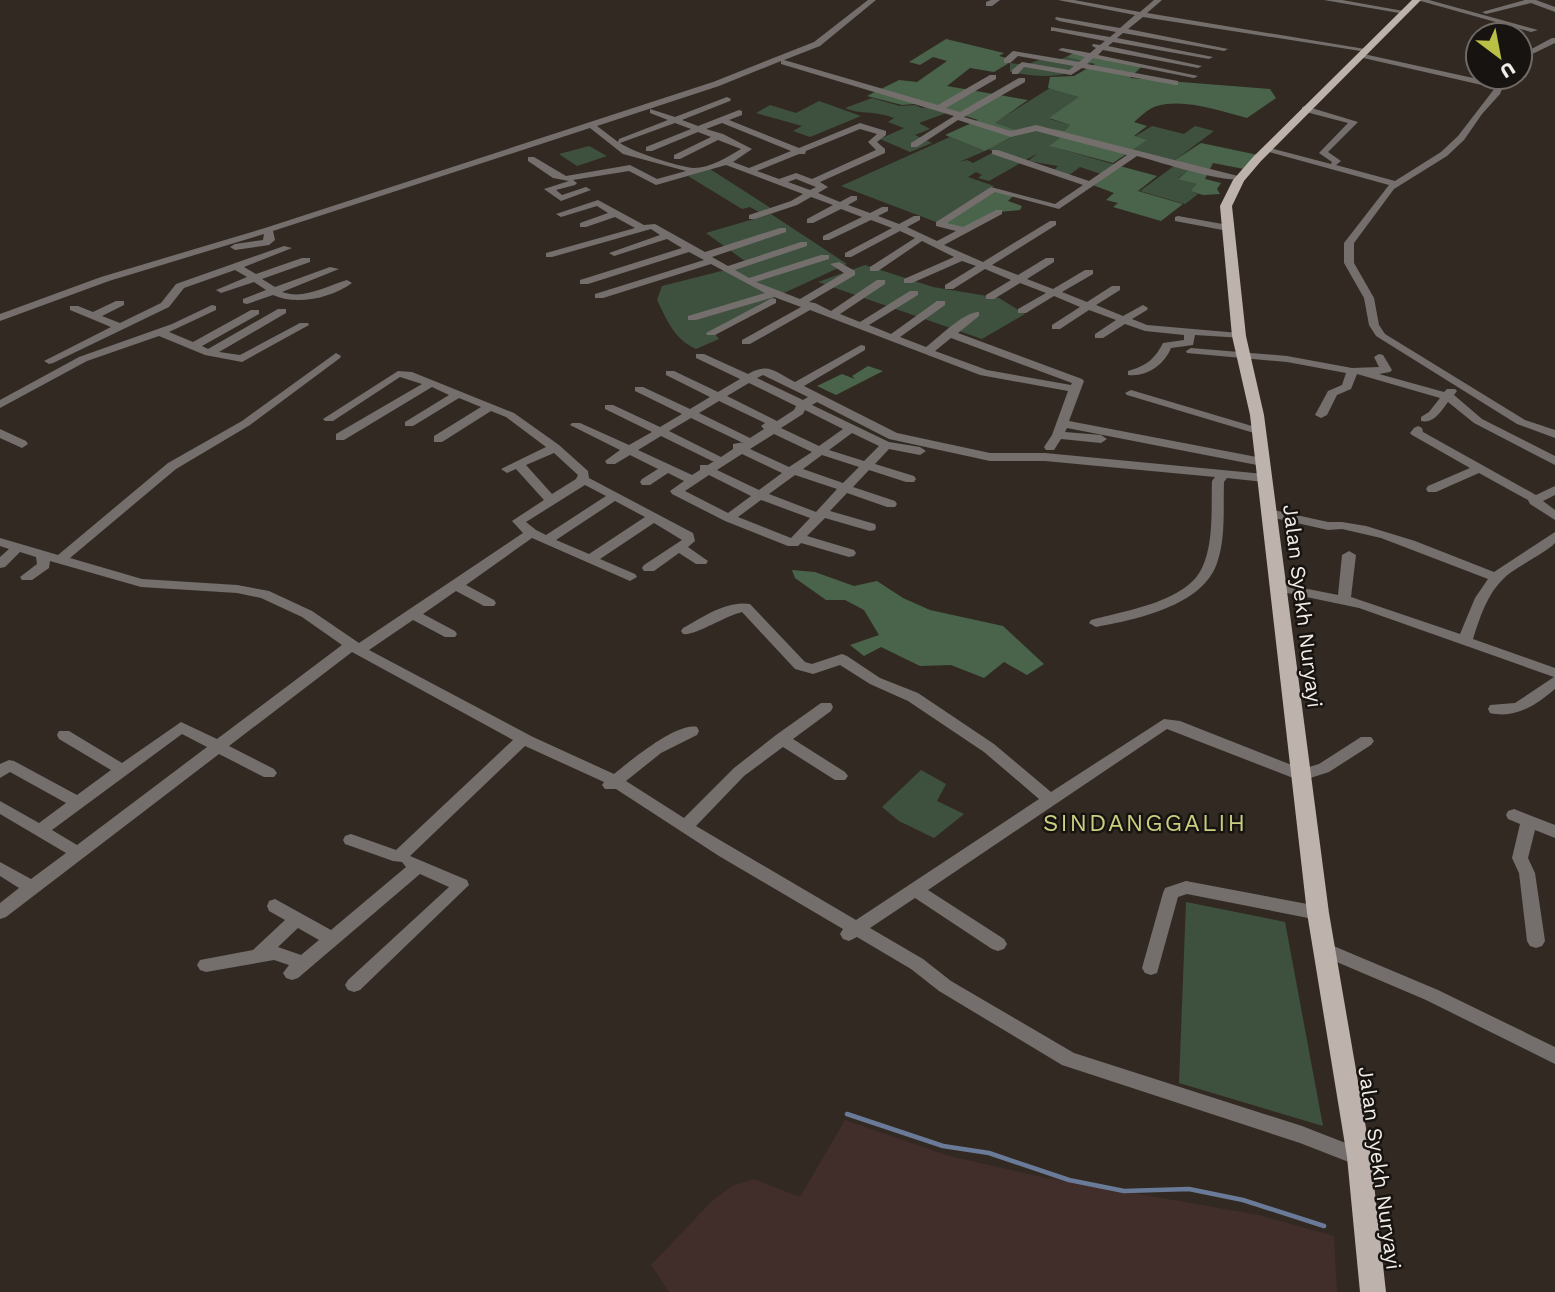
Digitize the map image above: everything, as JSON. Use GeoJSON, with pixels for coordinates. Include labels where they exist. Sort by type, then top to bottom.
{"type":"FeatureCollection","features":[{"type":"Feature","properties":{"kind":"main road","name":"Jalan Syekh Nuryayi"},"geometry":{"type":"LineString","coordinates":[[1373,1292],[1359,1157],[1318,913],[1258,431],[1239,336],[1226,206],[1241,178],[1266,150],[1414,4]]}},
{"type":"Feature","properties":{"kind":"street"},"geometry":{"type":"LineString","coordinates":[[0,318],[105,279],[268,230],[673,100],[817,44],[872,0]]}},
{"type":"Feature","properties":{"kind":"street"},"geometry":{"type":"LineString","coordinates":[[1062,0],[1364,53],[1464,73]]}},
{"type":"Feature","properties":{"kind":"street"},"geometry":{"type":"LineString","coordinates":[[1113,0],[1172,10]]}},
{"type":"Feature","properties":{"kind":"street"},"geometry":{"type":"LineString","coordinates":[[1158,0],[1140,14],[1092,56],[1081,65],[1071,73],[1007,61],[1016,53],[1081,65],[1105,73],[1175,83]]}},
{"type":"Feature","properties":{"kind":"street"},"geometry":{"type":"LineString","coordinates":[[1328,0],[1414,4],[1491,21]]}},
{"type":"Feature","properties":{"kind":"street"},"geometry":{"type":"LineString","coordinates":[[1077,1],[1064,10],[1131,22]]}},
{"type":"Feature","properties":{"kind":"street"},"geometry":{"type":"LineString","coordinates":[[1486,12],[1530,1],[1555,10]]}},
{"type":"Feature","properties":{"kind":"street"},"geometry":{"type":"LineString","coordinates":[[1059,19],[1224,49]]}},
{"type":"Feature","properties":{"kind":"street"},"geometry":{"type":"LineString","coordinates":[[1054,29],[1209,57]]}},
{"type":"Feature","properties":{"kind":"street"},"geometry":{"type":"LineString","coordinates":[[1177,41],[1185,32],[1232,41]]}},
{"type":"Feature","properties":{"kind":"street"},"geometry":{"type":"LineString","coordinates":[[1534,51],[1555,40]]}},
{"type":"Feature","properties":{"kind":"street"},"geometry":{"type":"LineString","coordinates":[[1070,41],[1198,66]]}},
{"type":"Feature","properties":{"kind":"street"},"geometry":{"type":"LineString","coordinates":[[1062,50],[1194,76]]}},
{"type":"Feature","properties":{"kind":"street"},"geometry":{"type":"LineString","coordinates":[[784,62],[939,107],[1011,134],[1036,128],[1132,154],[1241,178]]}},
{"type":"Feature","properties":{"kind":"street"},"geometry":{"type":"LineString","coordinates":[[1015,72],[1022,64]]}},
{"type":"Feature","properties":{"kind":"street"},"geometry":{"type":"LineString","coordinates":[[939,107],[993,78]]}},
{"type":"Feature","properties":{"kind":"street"},"geometry":{"type":"LineString","coordinates":[[914,145],[1022,80]]}},
{"type":"Feature","properties":{"kind":"street"},"geometry":{"type":"LineString","coordinates":[[1497,91],[1461,138],[1444,154],[1394,183],[1379,200],[1349,243],[1349,263],[1369,298],[1374,325],[1381,336],[1456,389],[1521,422],[1555,434]]}},
{"type":"Feature","properties":{"kind":"street"},"geometry":{"type":"LineString","coordinates":[[619,123],[701,94]]}},
{"type":"Feature","properties":{"kind":"street"},"geometry":{"type":"LineString","coordinates":[[622,141],[727,99]]}},
{"type":"Feature","properties":{"kind":"street"},"geometry":{"type":"LineString","coordinates":[[1305,109],[1354,122],[1323,153],[1337,161],[1331,166]]}},
{"type":"Feature","properties":{"kind":"street"},"geometry":{"type":"LineString","coordinates":[[531,159],[556,177],[569,181],[630,168],[656,182],[726,162],[748,149],[653,111]]}},
{"type":"Feature","properties":{"kind":"street"},"geometry":{"type":"LineString","coordinates":[[649,149],[739,113]]}},
{"type":"Feature","properties":{"kind":"street"},"geometry":{"type":"LineString","coordinates":[[722,120],[802,152]]}},
{"type":"Feature","properties":{"kind":"street"},"geometry":{"type":"LineString","coordinates":[[591,125],[626,152],[694,171]]}},
{"type":"Feature","properties":{"kind":"street"},"geometry":{"type":"LineString","coordinates":[[749,171],[802,152],[860,126],[883,133],[872,142],[882,151],[813,183]]}},
{"type":"Feature","properties":{"kind":"street"},"geometry":{"type":"LineString","coordinates":[[732,141],[755,132]]}},
{"type":"Feature","properties":{"kind":"street"},"geometry":{"type":"LineString","coordinates":[[677,157],[720,136]]}},
{"type":"Feature","properties":{"kind":"street"},"geometry":{"type":"LineString","coordinates":[[1266,150],[1394,183]]}},
{"type":"Feature","properties":{"kind":"street"},"geometry":{"type":"LineString","coordinates":[[995,152],[1090,184]]}},
{"type":"Feature","properties":{"kind":"street"},"geometry":{"type":"LineString","coordinates":[[964,230],[939,224],[996,189],[1056,207],[1132,154]]}},
{"type":"Feature","properties":{"kind":"street"},"geometry":{"type":"LineString","coordinates":[[726,162],[839,204],[1052,293],[1150,329],[1239,336]]}},
{"type":"Feature","properties":{"kind":"street"},"geometry":{"type":"LineString","coordinates":[[752,217],[812,194],[823,187],[795,176],[779,182]]}},
{"type":"Feature","properties":{"kind":"street"},"geometry":{"type":"LineString","coordinates":[[810,221],[854,198]]}},
{"type":"Feature","properties":{"kind":"street"},"geometry":{"type":"LineString","coordinates":[[561,214],[598,203],[640,227]]}},
{"type":"Feature","properties":{"kind":"street"},"geometry":{"type":"LineString","coordinates":[[826,238],[885,209]]}},
{"type":"Feature","properties":{"kind":"street"},"geometry":{"type":"LineString","coordinates":[[936,245],[999,212]]}},
{"type":"Feature","properties":{"kind":"street"},"geometry":{"type":"LineString","coordinates":[[583,225],[616,213]]}},
{"type":"Feature","properties":{"kind":"street"},"geometry":{"type":"LineString","coordinates":[[848,255],[895,228],[917,219]]}},
{"type":"Feature","properties":{"kind":"street"},"geometry":{"type":"LineString","coordinates":[[1178,219],[1228,228]]}},
{"type":"Feature","properties":{"kind":"street"},"geometry":{"type":"LineString","coordinates":[[949,288],[1053,223]]}},
{"type":"Feature","properties":{"kind":"street"},"geometry":{"type":"LineString","coordinates":[[549,255],[640,227],[652,226],[748,281],[779,295],[984,373],[1074,389]]}},
{"type":"Feature","properties":{"kind":"street"},"geometry":{"type":"LineString","coordinates":[[82,293],[219,251],[267,243],[270,240],[268,230]]}},
{"type":"Feature","properties":{"kind":"street"},"geometry":{"type":"LineString","coordinates":[[599,296],[783,230]]}},
{"type":"Feature","properties":{"kind":"street"},"geometry":{"type":"LineString","coordinates":[[614,253],[670,235]]}},
{"type":"Feature","properties":{"kind":"street"},"geometry":{"type":"LineString","coordinates":[[874,269],[921,238]]}},
{"type":"Feature","properties":{"kind":"street"},"geometry":{"type":"LineString","coordinates":[[727,269],[803,244]]}},
{"type":"Feature","properties":{"kind":"street"},"geometry":{"type":"LineString","coordinates":[[49,361],[169,302],[174,290],[180,286],[287,248]]}},
{"type":"Feature","properties":{"kind":"street"},"geometry":{"type":"LineString","coordinates":[[584,282],[691,248]]}},
{"type":"Feature","properties":{"kind":"street"},"geometry":{"type":"LineString","coordinates":[[219,251],[285,299],[301,299],[347,283]]}},
{"type":"Feature","properties":{"kind":"street"},"geometry":{"type":"LineString","coordinates":[[748,281],[825,257]]}},
{"type":"Feature","properties":{"kind":"street"},"geometry":{"type":"LineString","coordinates":[[908,281],[962,257]]}},
{"type":"Feature","properties":{"kind":"street"},"geometry":{"type":"LineString","coordinates":[[221,290],[306,260]]}},
{"type":"Feature","properties":{"kind":"street"},"geometry":{"type":"LineString","coordinates":[[990,297],[1050,260]]}},
{"type":"Feature","properties":{"kind":"street"},"geometry":{"type":"LineString","coordinates":[[746,342],[851,273],[835,264]]}},
{"type":"Feature","properties":{"kind":"street"},"geometry":{"type":"LineString","coordinates":[[247,301],[334,270]]}},
{"type":"Feature","properties":{"kind":"street"},"geometry":{"type":"LineString","coordinates":[[1021,311],[1089,272]]}},
{"type":"Feature","properties":{"kind":"street"},"geometry":{"type":"LineString","coordinates":[[833,314],[881,282]]}},
{"type":"Feature","properties":{"kind":"street"},"geometry":{"type":"LineString","coordinates":[[1056,327],[1116,288]]}},
{"type":"Feature","properties":{"kind":"street"},"geometry":{"type":"LineString","coordinates":[[862,325],[914,293]]}},
{"type":"Feature","properties":{"kind":"street"},"geometry":{"type":"LineString","coordinates":[[725,326],[698,317],[779,295]]}},
{"type":"Feature","properties":{"kind":"street"},"geometry":{"type":"LineString","coordinates":[[712,333],[779,295]]}},
{"type":"Feature","properties":{"kind":"street"},"geometry":{"type":"LineString","coordinates":[[93,316],[120,303]]}},
{"type":"Feature","properties":{"kind":"street"},"geometry":{"type":"LineString","coordinates":[[894,337],[941,303]]}},
{"type":"Feature","properties":{"kind":"street"},"geometry":{"type":"LineString","coordinates":[[74,308],[121,327]]}},
{"type":"Feature","properties":{"kind":"street"},"geometry":{"type":"LineString","coordinates":[[0,410],[68,366],[212,308]]}},
{"type":"Feature","properties":{"kind":"street"},"geometry":{"type":"LineString","coordinates":[[1099,336],[1143,308]]}},
{"type":"Feature","properties":{"kind":"street"},"geometry":{"type":"LineString","coordinates":[[209,353],[282,311]]}},
{"type":"Feature","properties":{"kind":"street"},"geometry":{"type":"LineString","coordinates":[[194,346],[255,312]]}},
{"type":"Feature","properties":{"kind":"street"},"geometry":{"type":"LineString","coordinates":[[928,351],[975,314]]}},
{"type":"Feature","properties":{"kind":"street"},"geometry":{"type":"LineString","coordinates":[[158,331],[209,353],[246,358],[304,325]]}},
{"type":"Feature","properties":{"kind":"street"},"geometry":{"type":"LineString","coordinates":[[1132,373],[1150,366],[1167,347],[1189,343],[1191,332]]}},
{"type":"Feature","properties":{"kind":"street"},"geometry":{"type":"LineString","coordinates":[[948,333],[1078,381],[1060,429],[1050,447]]}},
{"type":"Feature","properties":{"kind":"street"},"geometry":{"type":"LineString","coordinates":[[68,366],[82,351],[81,346]]}},
{"type":"Feature","properties":{"kind":"street"},"geometry":{"type":"LineString","coordinates":[[796,386],[861,348]]}},
{"type":"Feature","properties":{"kind":"street"},"geometry":{"type":"LineString","coordinates":[[1191,351],[1242,354],[1456,389],[1478,421],[1555,461]]}},
{"type":"Feature","properties":{"kind":"street"},"geometry":{"type":"LineString","coordinates":[[60,560],[172,466],[247,423],[336,356]]}},
{"type":"Feature","properties":{"kind":"street"},"geometry":{"type":"LineString","coordinates":[[700,356],[886,445],[915,452],[938,446]]}},
{"type":"Feature","properties":{"kind":"street"},"geometry":{"type":"LineString","coordinates":[[1357,372],[1386,370],[1379,357]]}},
{"type":"Feature","properties":{"kind":"street"},"geometry":{"type":"LineString","coordinates":[[611,461],[763,370],[893,436],[938,446],[1003,458],[1045,457],[1224,474],[1263,470]]}},
{"type":"Feature","properties":{"kind":"street"},"geometry":{"type":"LineString","coordinates":[[1321,415],[1332,393],[1347,387],[1357,372]]}},
{"type":"Feature","properties":{"kind":"street"},"geometry":{"type":"LineString","coordinates":[[670,373],[720,396],[820,451],[910,479]]}},
{"type":"Feature","properties":{"kind":"street"},"geometry":{"type":"LineString","coordinates":[[353,429],[329,419],[399,374],[410,374],[510,415],[555,447],[584,474],[582,481]]}},
{"type":"Feature","properties":{"kind":"street"},"geometry":{"type":"LineString","coordinates":[[340,437],[431,383]]}},
{"type":"Feature","properties":{"kind":"street"},"geometry":{"type":"LineString","coordinates":[[639,389],[691,413],[741,445],[791,471],[891,504]]}},
{"type":"Feature","properties":{"kind":"street"},"geometry":{"type":"LineString","coordinates":[[1456,389],[1421,425],[1418,434],[1535,499],[1537,505],[1555,516]]}},
{"type":"Feature","properties":{"kind":"street"},"geometry":{"type":"LineString","coordinates":[[1131,393],[1258,431]]}},
{"type":"Feature","properties":{"kind":"street"},"geometry":{"type":"LineString","coordinates":[[409,424],[458,394]]}},
{"type":"Feature","properties":{"kind":"street"},"geometry":{"type":"LineString","coordinates":[[817,397],[799,412],[770,425],[689,479],[676,491],[729,518],[793,543],[886,445]]}},
{"type":"Feature","properties":{"kind":"street"},"geometry":{"type":"LineString","coordinates":[[438,439],[490,407]]}},
{"type":"Feature","properties":{"kind":"street"},"geometry":{"type":"LineString","coordinates":[[609,407],[716,458]]}},
{"type":"Feature","properties":{"kind":"street"},"geometry":{"type":"LineString","coordinates":[[576,425],[689,479]]}},
{"type":"Feature","properties":{"kind":"street"},"geometry":{"type":"LineString","coordinates":[[729,518],[850,429]]}},
{"type":"Feature","properties":{"kind":"street"},"geometry":{"type":"LineString","coordinates":[[1060,429],[1183,446],[1263,470]]}},
{"type":"Feature","properties":{"kind":"street"},"geometry":{"type":"LineString","coordinates":[[0,433],[22,444]]}},
{"type":"Feature","properties":{"kind":"street"},"geometry":{"type":"LineString","coordinates":[[706,468],[716,458],[741,445]]}},
{"type":"Feature","properties":{"kind":"street"},"geometry":{"type":"LineString","coordinates":[[551,500],[513,466],[555,447]]}},
{"type":"Feature","properties":{"kind":"street"},"geometry":{"type":"LineString","coordinates":[[646,482],[667,468]]}},
{"type":"Feature","properties":{"kind":"street"},"geometry":{"type":"LineString","coordinates":[[706,468],[759,495],[870,527]]}},
{"type":"Feature","properties":{"kind":"street"},"geometry":{"type":"LineString","coordinates":[[1432,489],[1479,468]]}},
{"type":"Feature","properties":{"kind":"street"},"geometry":{"type":"LineString","coordinates":[[1096,623],[1160,605],[1184,593],[1208,571],[1213,547],[1218,481],[1224,474]]}},
{"type":"Feature","properties":{"kind":"street"},"geometry":{"type":"LineString","coordinates":[[630,577],[531,533],[518,522],[582,481],[588,481],[688,536],[688,541],[680,548],[649,568]]}},
{"type":"Feature","properties":{"kind":"street"},"geometry":{"type":"LineString","coordinates":[[1535,499],[1555,490]]}},
{"type":"Feature","properties":{"kind":"street"},"geometry":{"type":"LineString","coordinates":[[547,540],[615,496]]}},
{"type":"Feature","properties":{"kind":"street"},"geometry":{"type":"LineString","coordinates":[[1269,513],[1328,526],[1336,523],[1356,525],[1430,550],[1496,579]]}},
{"type":"Feature","properties":{"kind":"street"},"geometry":{"type":"LineString","coordinates":[[590,559],[654,517]]}},
{"type":"Feature","properties":{"kind":"street"},"geometry":{"type":"LineString","coordinates":[[0,912],[218,746],[355,647],[413,614],[531,533]]}},
{"type":"Feature","properties":{"kind":"street"},"geometry":{"type":"LineString","coordinates":[[1465,640],[1478,608],[1496,579],[1542,551],[1555,536]]}},
{"type":"Feature","properties":{"kind":"street"},"geometry":{"type":"LineString","coordinates":[[799,538],[849,553]]}},
{"type":"Feature","properties":{"kind":"street"},"geometry":{"type":"LineString","coordinates":[[0,542],[141,583],[237,589],[264,594],[307,614],[355,647],[612,783],[852,932],[916,964],[945,986],[1068,1059],[1359,1157]]}},
{"type":"Feature","properties":{"kind":"street"},"geometry":{"type":"LineString","coordinates":[[0,565],[18,547]]}},
{"type":"Feature","properties":{"kind":"street"},"geometry":{"type":"LineString","coordinates":[[680,548],[701,561]]}},
{"type":"Feature","properties":{"kind":"street"},"geometry":{"type":"LineString","coordinates":[[27,577],[44,565],[42,555]]}},
{"type":"Feature","properties":{"kind":"street"},"geometry":{"type":"LineString","coordinates":[[1344,599],[1349,555]]}},
{"type":"Feature","properties":{"kind":"street"},"geometry":{"type":"LineString","coordinates":[[456,585],[489,603]]}},
{"type":"Feature","properties":{"kind":"street"},"geometry":{"type":"LineString","coordinates":[[1278,587],[1344,599],[1555,673]]}},
{"type":"Feature","properties":{"kind":"street"},"geometry":{"type":"LineString","coordinates":[[688,631],[723,612],[745,607],[800,666],[813,669],[842,659],[875,681],[912,697],[989,748],[1050,800]]}},
{"type":"Feature","properties":{"kind":"street"},"geometry":{"type":"LineString","coordinates":[[413,614],[450,634]]}},
{"type":"Feature","properties":{"kind":"street"},"geometry":{"type":"LineString","coordinates":[[1495,709],[1510,711],[1520,708],[1555,682]]}},
{"type":"Feature","properties":{"kind":"street"},"geometry":{"type":"LineString","coordinates":[[685,827],[739,772],[826,707]]}},
{"type":"Feature","properties":{"kind":"street"},"geometry":{"type":"LineString","coordinates":[[852,932],[1164,724],[1175,725],[1301,775],[1324,768],[1366,741]]}},
{"type":"Feature","properties":{"kind":"street"},"geometry":{"type":"LineString","coordinates":[[39,831],[181,727],[269,774]]}},
{"type":"Feature","properties":{"kind":"street"},"geometry":{"type":"LineString","coordinates":[[612,783],[656,749],[692,731]]}},
{"type":"Feature","properties":{"kind":"street"},"geometry":{"type":"LineString","coordinates":[[64,735],[122,770]]}},
{"type":"Feature","properties":{"kind":"street"},"geometry":{"type":"LineString","coordinates":[[399,857],[524,738]]}},
{"type":"Feature","properties":{"kind":"street"},"geometry":{"type":"LineString","coordinates":[[781,739],[840,776]]}},
{"type":"Feature","properties":{"kind":"street"},"geometry":{"type":"LineString","coordinates":[[0,772],[9,765],[78,803]]}},
{"type":"Feature","properties":{"kind":"street"},"geometry":{"type":"LineString","coordinates":[[0,807],[78,853]]}},
{"type":"Feature","properties":{"kind":"street"},"geometry":{"type":"LineString","coordinates":[[1536,942],[1527,873],[1520,858],[1522,818],[1555,832]]}},
{"type":"Feature","properties":{"kind":"street"},"geometry":{"type":"LineString","coordinates":[[351,840],[399,857],[461,885],[354,985]]}},
{"type":"Feature","properties":{"kind":"street"},"geometry":{"type":"LineString","coordinates":[[206,965],[260,953],[274,953],[297,968],[418,866]]}},
{"type":"Feature","properties":{"kind":"street"},"geometry":{"type":"LineString","coordinates":[[0,868],[32,888]]}},
{"type":"Feature","properties":{"kind":"street"},"geometry":{"type":"LineString","coordinates":[[1151,968],[1171,893],[1177,888],[1186,887],[1318,913]]}},
{"type":"Feature","properties":{"kind":"street"},"geometry":{"type":"LineString","coordinates":[[915,890],[998,944]]}},
{"type":"Feature","properties":{"kind":"street"},"geometry":{"type":"LineString","coordinates":[[275,906],[331,939]]}},
{"type":"Feature","properties":{"kind":"street"},"geometry":{"type":"LineString","coordinates":[[260,953],[297,919]]}},
{"type":"Feature","properties":{"kind":"street"},"geometry":{"type":"LineString","coordinates":[[1324,949],[1432,995],[1555,1056]]}},
{"type":"Feature","properties":{"kind":"shaded area"},"geometry":{"type":"Polygon","coordinates":[[[845,1120],[949,1156],[1042,1177],[1259,1215],[1334,1236],[1337,1292],[669,1292],[651,1265],[713,1200],[734,1185],[754,1179],[800,1197],[845,1120]]]}},
{"type":"Feature","properties":{"kind":"green space"},"geometry":{"type":"Polygon","coordinates":[[[946,39],[1004,53],[999,56],[1014,60],[994,72],[970,68],[947,86],[1028,100],[995,123],[1021,132],[985,151],[945,135],[978,120],[925,103],[902,105],[867,96],[899,80],[917,82],[947,61],[933,57],[920,65],[909,62],[946,39]]]}},
{"type":"Feature","properties":{"kind":"green space"},"geometry":{"type":"Polygon","coordinates":[[[1078,51],[1142,66],[1130,78],[1270,89],[1276,98],[1247,118],[1191,104],[1154,107],[1134,122],[1147,126],[1134,136],[1147,140],[1113,163],[1049,146],[1060,138],[1046,133],[1055,129],[1064,131],[1070,125],[1049,118],[1079,97],[1048,88],[1050,77],[1074,76],[1095,64],[1066,57],[1078,51]]]}},
{"type":"Feature","properties":{"kind":"green space"},"geometry":{"type":"Polygon","coordinates":[[[1047,57],[1058,60],[1066,57],[1091,63],[1051,76],[1010,72],[1010,63],[1026,65],[1047,57]]]}},
{"type":"Feature","properties":{"kind":"green space"},"geometry":{"type":"Polygon","coordinates":[[[1050,88],[1080,97],[1050,119],[1070,125],[1064,131],[1048,133],[1061,138],[1050,146],[1116,165],[1101,174],[1080,167],[1068,176],[1053,171],[1058,166],[1028,161],[1038,153],[989,181],[978,178],[982,175],[976,172],[968,177],[994,186],[936,222],[841,186],[950,137],[985,151],[959,162],[967,160],[973,163],[994,152],[988,149],[1020,133],[994,123],[1050,88]]]}},
{"type":"Feature","properties":{"kind":"green space"},"geometry":{"type":"Polygon","coordinates":[[[872,98],[900,106],[932,106],[949,112],[919,123],[930,129],[915,135],[932,143],[910,152],[880,139],[904,128],[888,122],[894,118],[845,108],[872,98]]]}},
{"type":"Feature","properties":{"kind":"green space"},"geometry":{"type":"Polygon","coordinates":[[[819,101],[861,116],[810,137],[793,131],[802,126],[756,113],[770,105],[796,113],[819,101]]]}},
{"type":"Feature","properties":{"kind":"green space"},"geometry":{"type":"Polygon","coordinates":[[[1152,126],[1184,134],[1195,126],[1214,131],[1175,160],[1132,150],[1146,140],[1134,137],[1152,126]]]}},
{"type":"Feature","properties":{"kind":"green space"},"geometry":{"type":"Polygon","coordinates":[[[1201,143],[1258,155],[1244,169],[1213,163],[1205,179],[1221,183],[1217,189],[1220,194],[1203,195],[1190,191],[1197,184],[1178,179],[1192,167],[1175,160],[1201,143]]]}},
{"type":"Feature","properties":{"kind":"green space"},"geometry":{"type":"Polygon","coordinates":[[[589,146],[607,156],[577,166],[559,154],[589,146]]]}},
{"type":"Feature","properties":{"kind":"green space"},"geometry":{"type":"Polygon","coordinates":[[[1178,163],[1193,167],[1178,178],[1198,184],[1190,191],[1198,194],[1185,204],[1140,191],[1178,163]]]}},
{"type":"Feature","properties":{"kind":"green space"},"geometry":{"type":"Polygon","coordinates":[[[1116,165],[1157,176],[1138,191],[1183,204],[1161,221],[1113,207],[1118,203],[1106,200],[1114,193],[1090,184],[1116,165]]]}},
{"type":"Feature","properties":{"kind":"green space"},"geometry":{"type":"Polygon","coordinates":[[[710,169],[772,209],[759,212],[750,207],[742,209],[688,176],[710,169]]]}},
{"type":"Feature","properties":{"kind":"green space"},"geometry":{"type":"Polygon","coordinates":[[[998,190],[1014,195],[1008,201],[1022,206],[1020,210],[999,212],[964,229],[941,224],[998,190]]]}},
{"type":"Feature","properties":{"kind":"green space"},"geometry":{"type":"Polygon","coordinates":[[[771,214],[847,264],[760,304],[715,334],[719,339],[696,349],[688,345],[672,328],[657,300],[662,286],[749,264],[706,233],[771,214]]]}},
{"type":"Feature","properties":{"kind":"green space"},"geometry":{"type":"Polygon","coordinates":[[[865,265],[933,287],[999,298],[1025,314],[982,339],[818,282],[865,265]]]}},
{"type":"Feature","properties":{"kind":"green space"},"geometry":{"type":"Polygon","coordinates":[[[868,366],[883,371],[836,395],[817,386],[842,374],[855,379],[852,376],[868,366]]]}},
{"type":"Feature","properties":{"kind":"green space"},"geometry":{"type":"Polygon","coordinates":[[[792,570],[815,572],[854,586],[877,581],[903,598],[930,610],[1003,626],[1044,664],[1027,675],[1004,662],[984,678],[951,665],[920,666],[881,647],[864,656],[850,645],[879,635],[864,610],[845,600],[826,600],[795,578],[792,570]]]}},
{"type":"Feature","properties":{"kind":"green space"},"geometry":{"type":"Polygon","coordinates":[[[921,770],[946,784],[937,801],[964,814],[934,838],[899,821],[882,807],[921,770]]]}},
{"type":"Feature","properties":{"kind":"green space"},"geometry":{"type":"Polygon","coordinates":[[[1186,902],[1285,922],[1323,1126],[1179,1083],[1186,902]]]}},
{"type":"Feature","properties":{"kind":"waterway"},"geometry":{"type":"LineString","coordinates":[[847,1114],[943,1146],[989,1153],[1069,1180],[1124,1191],[1189,1189],[1243,1200],[1324,1226]]}},
{"type":"Feature","properties":{"kind":"district","name":"SINDANGGALIH"},"geometry":{"type":"Point","coordinates":[1145,823]}}]}
